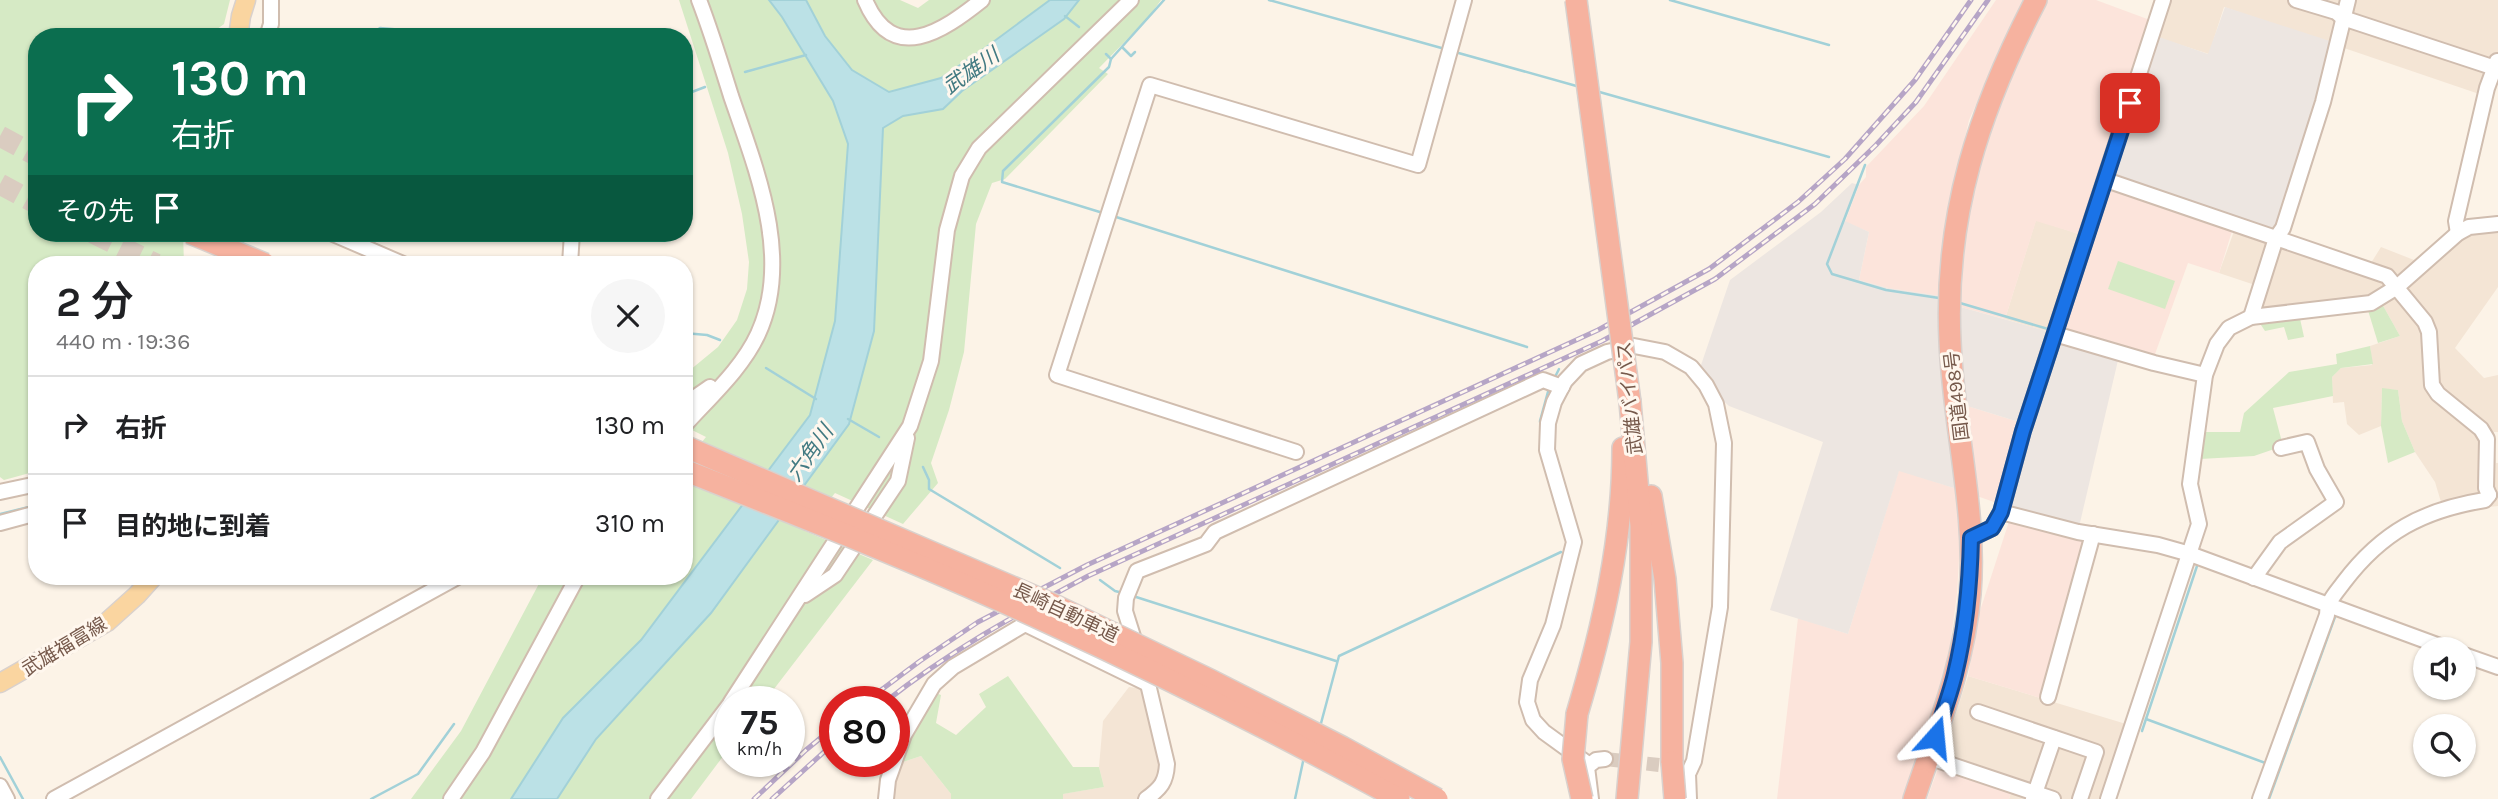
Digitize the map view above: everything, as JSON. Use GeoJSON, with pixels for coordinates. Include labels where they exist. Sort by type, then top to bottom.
{"type":"FeatureCollection","features":[{"type":"Feature","properties":{"kind":"highway","name":"武雄バイパス"},"geometry":{"type":"LineString","coordinates":[[1576,0],[1607,219],[1641,526],[1641,642],[1627,799]]}},
{"type":"Feature","properties":{"kind":"highway","name":"国道498号"},"geometry":{"type":"LineString","coordinates":[[1914,799],[1955,675],[1970,596],[1971,538],[1950,343],[1949,294],[1953,239],[1982,118],[2010,50],[2036,0]]}},
{"type":"Feature","properties":{"kind":"highway"},"geometry":{"type":"LineString","coordinates":[[212,242],[246,256]]}},
{"type":"Feature","properties":{"kind":"highway"},"geometry":{"type":"LineString","coordinates":[[1582,799],[1573,759],[1573,739],[1577,714],[1600,638],[1614,562],[1627,405]]}},
{"type":"Feature","properties":{"kind":"highway"},"geometry":{"type":"LineString","coordinates":[[1627,405],[1643,450],[1665,579],[1672,663],[1675,799]]}},
{"type":"Feature","properties":{"kind":"highway","name":"長崎自動車道"},"geometry":{"type":"LineString","coordinates":[[693,450],[1066,611],[1282,716],[1437,799]]}},
{"type":"Feature","properties":{"kind":"highway","name":"長崎自動車道"},"geometry":{"type":"LineString","coordinates":[[693,474],[878,547],[1046,621],[1203,696],[1399,799]]}},
{"type":"Feature","properties":{"kind":"main road"},"geometry":{"type":"LineString","coordinates":[[240,28],[246,0]]}},
{"type":"Feature","properties":{"kind":"main road","name":"武雄福富線"},"geometry":{"type":"LineString","coordinates":[[0,683],[107,622],[146,585]]}},
{"type":"Feature","properties":{"kind":"street"},"geometry":{"type":"LineString","coordinates":[[270,28],[271,0]]}},
{"type":"Feature","properties":{"kind":"street"},"geometry":{"type":"LineString","coordinates":[[693,416],[741,361],[758,334],[769,294],[772,253],[766,211],[753,159],[699,0]]}},
{"type":"Feature","properties":{"kind":"street"},"geometry":{"type":"LineString","coordinates":[[865,0],[879,24],[893,34],[908,39],[927,36],[955,22],[982,0]]}},
{"type":"Feature","properties":{"kind":"street"},"geometry":{"type":"LineString","coordinates":[[741,686],[910,426],[931,361],[947,230],[962,176],[979,148],[1131,0]]}},
{"type":"Feature","properties":{"kind":"street"},"geometry":{"type":"LineString","coordinates":[[1296,453],[1057,375],[1150,85],[1418,165],[1464,0]]}},
{"type":"Feature","properties":{"kind":"street"},"geometry":{"type":"LineString","coordinates":[[1971,538],[1992,528],[2001,512],[2023,431],[2163,0]]}},
{"type":"Feature","properties":{"kind":"street"},"geometry":{"type":"LineString","coordinates":[[2296,0],[2336,12],[2343,18],[2496,64],[2487,88],[2456,221],[2458,233]]}},
{"type":"Feature","properties":{"kind":"street"},"geometry":{"type":"LineString","coordinates":[[2251,317],[2323,102],[2347,0]]}},
{"type":"Feature","properties":{"kind":"street"},"geometry":{"type":"LineString","coordinates":[[2106,180],[2387,276],[2425,322],[2432,385],[2438,394],[2481,429],[2487,439],[2486,488],[2494,497],[2434,511],[2392,534],[2359,564],[2335,608],[2327,615],[2260,799]]}},
{"type":"Feature","properties":{"kind":"street"},"geometry":{"type":"LineString","coordinates":[[2108,799],[2199,524],[2190,484],[2205,375],[2217,344],[2229,328],[2251,317],[2362,305],[2382,297],[2458,233],[2469,228],[2498,224]]}},
{"type":"Feature","properties":{"kind":"street"},"geometry":{"type":"LineString","coordinates":[[352,242],[384,256]]}},
{"type":"Feature","properties":{"kind":"street"},"geometry":{"type":"LineString","coordinates":[[2055,334],[2205,375]]}},
{"type":"Feature","properties":{"kind":"street"},"geometry":{"type":"LineString","coordinates":[[1591,799],[1588,764],[1544,732],[1533,720],[1527,702],[1530,680],[1553,625],[1574,542],[1548,450],[1548,423],[1562,387],[1581,364],[1607,352],[1634,346],[1665,352],[1690,367],[1706,385],[1716,404],[1724,443],[1720,607],[1694,761],[1673,767],[1689,799]]}},
{"type":"Feature","properties":{"kind":"street"},"geometry":{"type":"LineString","coordinates":[[693,400],[741,361]]}},
{"type":"Feature","properties":{"kind":"street"},"geometry":{"type":"LineString","coordinates":[[1146,799],[1161,788],[1166,778],[1167,764],[1148,684],[1125,611],[1127,594],[1137,570],[1206,544],[1215,532],[1543,380],[1562,387]]}},
{"type":"Feature","properties":{"kind":"street"},"geometry":{"type":"LineString","coordinates":[[2254,578],[2280,542],[2336,502],[2317,469],[2307,442],[2281,448]]}},
{"type":"Feature","properties":{"kind":"street"},"geometry":{"type":"LineString","coordinates":[[0,492],[28,486]]}},
{"type":"Feature","properties":{"kind":"street"},"geometry":{"type":"LineString","coordinates":[[2001,512],[2190,554],[2415,637]]}},
{"type":"Feature","properties":{"kind":"street"},"geometry":{"type":"LineString","coordinates":[[0,523],[28,515]]}},
{"type":"Feature","properties":{"kind":"street"},"geometry":{"type":"LineString","coordinates":[[2048,697],[2092,534]]}},
{"type":"Feature","properties":{"kind":"street"},"geometry":{"type":"LineString","coordinates":[[54,799],[443,585]]}},
{"type":"Feature","properties":{"kind":"street"},"geometry":{"type":"LineString","coordinates":[[451,799],[484,752],[573,585]]}},
{"type":"Feature","properties":{"kind":"street"},"geometry":{"type":"LineString","coordinates":[[886,799],[888,780],[904,735],[934,684],[953,667],[1025,624],[1148,684]]}},
{"type":"Feature","properties":{"kind":"street"},"geometry":{"type":"LineString","coordinates":[[2476,659],[2498,667]]}},
{"type":"Feature","properties":{"kind":"street"},"geometry":{"type":"LineString","coordinates":[[1978,712],[2096,752],[2080,799]]}},
{"type":"Feature","properties":{"kind":"street"},"geometry":{"type":"LineString","coordinates":[[658,799],[714,724]]}},
{"type":"Feature","properties":{"kind":"street"},"geometry":{"type":"LineString","coordinates":[[2034,796],[2054,737]]}},
{"type":"Feature","properties":{"kind":"street"},"geometry":{"type":"LineString","coordinates":[[1928,757],[2034,796],[2053,799]]}},
{"type":"Feature","properties":{"kind":"street"},"geometry":{"type":"LineString","coordinates":[[1588,764],[1605,759]]}},
{"type":"Feature","properties":{"kind":"street"},"geometry":{"type":"LineString","coordinates":[[0,786],[7,799]]}},
{"type":"Feature","properties":{"kind":"shaded area"},"geometry":{"type":"Polygon","coordinates":[[[1996,0],[2027,0],[1969,120],[1954,188],[1941,296],[1888,288],[1859,280],[1869,232],[1845,222],[1859,185],[1866,177],[1866,167],[1924,106],[1996,0]]]}},
{"type":"Feature","properties":{"kind":"shaded area"},"geometry":{"type":"Polygon","coordinates":[[[2044,0],[2096,0],[2150,20],[2082,235],[2036,221],[2005,319],[1957,306],[1962,240],[1987,125],[2044,0]]]}},
{"type":"Feature","properties":{"kind":"shaded area"},"geometry":{"type":"Polygon","coordinates":[[[2170,0],[2498,0],[2498,72],[2488,97],[2224,7],[2209,54],[2159,38],[2170,0]]]}},
{"type":"Feature","properties":{"kind":"shaded area"},"geometry":{"type":"Polygon","coordinates":[[[2225,7],[2333,42],[2275,232],[2114,178],[2159,37],[2208,54],[2225,7]]]}},
{"type":"Feature","properties":{"kind":"shaded area"},"geometry":{"type":"Polygon","coordinates":[[[1852,183],[1859,185],[1845,221],[1869,232],[1859,280],[1888,288],[1941,296],[1957,489],[1899,471],[1848,634],[1770,610],[1823,442],[1729,406],[1718,396],[1700,368],[1730,280],[1821,212],[1852,183]]]}},
{"type":"Feature","properties":{"kind":"shaded area"},"geometry":{"type":"Polygon","coordinates":[[[2111,186],[2233,228],[2219,273],[2188,263],[2151,365],[2061,339],[2111,186]]]}},
{"type":"Feature","properties":{"kind":"shaded area"},"geometry":{"type":"Polygon","coordinates":[[[2498,219],[2498,287],[2455,348],[2484,378],[2498,375],[2498,432],[2494,432],[2498,463],[2498,506],[2444,512],[2435,482],[2415,452],[2402,421],[2398,390],[2382,389],[2381,426],[2359,435],[2347,424],[2344,402],[2333,403],[2332,377],[2341,368],[2372,365],[2370,346],[2400,336],[2376,293],[2363,298],[2251,309],[2258,286],[2219,273],[2238,220],[2371,263],[2381,247],[2414,260],[2461,222],[2498,219]]]}},
{"type":"Feature","properties":{"kind":"shaded area"},"geometry":{"type":"Polygon","coordinates":[[[2036,220],[2082,235],[2050,332],[2005,319],[2036,220]]]}},
{"type":"Feature","properties":{"kind":"shaded area"},"geometry":{"type":"Polygon","coordinates":[[[1957,306],[2050,332],[2019,422],[1964,405],[1957,306]]]}},
{"type":"Feature","properties":{"kind":"shaded area"},"geometry":{"type":"Polygon","coordinates":[[[2061,339],[2119,356],[2079,527],[2013,509],[2011,502],[2061,339]]]}},
{"type":"Feature","properties":{"kind":"shaded area"},"geometry":{"type":"Polygon","coordinates":[[[1964,405],[2019,422],[1994,502],[1974,495],[1964,405]]]}},
{"type":"Feature","properties":{"kind":"shaded area"},"geometry":{"type":"Polygon","coordinates":[[[1899,470],[1957,489],[1960,541],[1957,594],[1946,675],[1927,735],[1921,741],[1903,799],[1777,799],[1798,618],[1848,634],[1899,470]]]}},
{"type":"Feature","properties":{"kind":"shaded area"},"geometry":{"type":"Polygon","coordinates":[[[2013,509],[2097,530],[2050,701],[1968,676],[1979,614],[2013,509]]]}},
{"type":"Feature","properties":{"kind":"shaded area"},"geometry":{"type":"Polygon","coordinates":[[[1968,676],[2136,727],[2112,799],[2009,799],[2012,790],[1939,766],[1968,676]]]}},
{"type":"Feature","properties":{"kind":"shaded area"},"geometry":{"type":"Polygon","coordinates":[[[1129,687],[1146,689],[1164,764],[1159,785],[1142,799],[1063,799],[1062,794],[1104,787],[1099,767],[1103,721],[1129,687]]]}},
{"type":"Feature","properties":{"kind":"shaded area"},"geometry":{"type":"Polygon","coordinates":[[[921,756],[951,794],[951,799],[894,799],[892,789],[897,777],[910,777],[910,760],[921,756]]]}},
{"type":"Feature","properties":{"kind":"shaded area"},"geometry":{"type":"Polygon","coordinates":[[[1939,766],[2012,790],[2009,799],[1927,799],[1939,766]]]}},
{"type":"Feature","properties":{"kind":"green space"},"geometry":{"type":"Polygon","coordinates":[[[0,0],[230,0],[224,24],[218,28],[28,28],[28,242],[183,242],[184,256],[28,256],[28,473],[4,480],[0,477],[0,0]]]}},
{"type":"Feature","properties":{"kind":"green space"},"geometry":{"type":"Polygon","coordinates":[[[679,0],[769,0],[833,101],[848,144],[835,321],[810,415],[693,571],[693,453],[706,437],[693,430],[693,368],[718,347],[737,320],[747,289],[749,262],[742,214],[728,153],[693,44],[693,28],[688,28],[679,0]]]}},
{"type":"Feature","properties":{"kind":"green space"},"geometry":{"type":"Polygon","coordinates":[[[806,0],[900,0],[918,8],[929,0],[1050,0],[941,78],[889,92],[852,70],[825,36],[806,0]]]}},
{"type":"Feature","properties":{"kind":"green space"},"geometry":{"type":"Polygon","coordinates":[[[1079,0],[1161,0],[1148,18],[1099,68],[1108,74],[1005,179],[992,183],[976,224],[964,352],[949,410],[931,463],[938,483],[903,524],[835,493],[805,531],[873,560],[776,686],[714,686],[714,768],[691,799],[557,799],[596,739],[711,613],[849,424],[874,331],[882,128],[903,116],[943,109],[962,91],[1064,19],[1079,0]]]}},
{"type":"Feature","properties":{"kind":"green space"},"geometry":{"type":"Polygon","coordinates":[[[2118,261],[2175,281],[2165,309],[2108,289],[2118,261]]]}},
{"type":"Feature","properties":{"kind":"green space"},"geometry":{"type":"Polygon","coordinates":[[[2381,302],[2400,336],[2378,343],[2367,307],[2381,302]]]}},
{"type":"Feature","properties":{"kind":"green space"},"geometry":{"type":"Polygon","coordinates":[[[2299,314],[2304,337],[2288,340],[2284,327],[2265,331],[2259,322],[2299,314]]]}},
{"type":"Feature","properties":{"kind":"green space"},"geometry":{"type":"Polygon","coordinates":[[[2370,346],[2373,364],[2341,368],[2332,377],[2333,396],[2273,408],[2283,446],[2254,456],[2200,459],[2202,432],[2240,432],[2244,413],[2289,372],[2337,364],[2336,354],[2370,346]]]}},
{"type":"Feature","properties":{"kind":"green space"},"geometry":{"type":"Polygon","coordinates":[[[2382,388],[2398,390],[2402,421],[2415,452],[2388,463],[2381,426],[2382,388]]]}},
{"type":"Feature","properties":{"kind":"green space"},"geometry":{"type":"Polygon","coordinates":[[[538,585],[682,585],[641,640],[563,718],[511,799],[411,799],[461,731],[538,585]]]}},
{"type":"Feature","properties":{"kind":"green space"},"geometry":{"type":"Polygon","coordinates":[[[1008,676],[1073,767],[1099,767],[1104,787],[1063,794],[1063,799],[951,799],[951,794],[921,756],[910,760],[910,731],[933,692],[941,695],[936,723],[956,735],[986,707],[979,694],[1008,676]]]}},
{"type":"Feature","properties":{"kind":"water"},"geometry":{"type":"Polygon","coordinates":[[[769,0],[806,0],[825,36],[852,70],[889,92],[941,78],[1050,0],[1079,0],[1064,19],[962,91],[943,109],[903,116],[883,128],[874,331],[849,424],[711,613],[596,739],[557,799],[511,799],[563,718],[641,640],[682,585],[693,585],[693,571],[810,415],[835,321],[848,144],[833,101],[769,0]]]}},
{"type":"Feature","properties":{"kind":"waterway"},"geometry":{"type":"LineString","coordinates":[[1106,54],[1111,59],[1164,0]]}},
{"type":"Feature","properties":{"kind":"waterway"},"geometry":{"type":"LineString","coordinates":[[1269,0],[1445,49]]}},
{"type":"Feature","properties":{"kind":"waterway"},"geometry":{"type":"LineString","coordinates":[[1670,0],[1829,45]]}},
{"type":"Feature","properties":{"kind":"waterway"},"geometry":{"type":"LineString","coordinates":[[1065,16],[1079,27]]}},
{"type":"Feature","properties":{"kind":"waterway"},"geometry":{"type":"LineString","coordinates":[[1123,48],[1131,56],[1135,52]]}},
{"type":"Feature","properties":{"kind":"waterway"},"geometry":{"type":"LineString","coordinates":[[1455,52],[1580,87]]}},
{"type":"Feature","properties":{"kind":"waterway"},"geometry":{"type":"LineString","coordinates":[[745,72],[806,55]]}},
{"type":"Feature","properties":{"kind":"waterway"},"geometry":{"type":"LineString","coordinates":[[1103,213],[1002,182],[1003,171],[1109,67],[1111,59]]}},
{"type":"Feature","properties":{"kind":"waterway"},"geometry":{"type":"LineString","coordinates":[[693,92],[705,87]]}},
{"type":"Feature","properties":{"kind":"waterway"},"geometry":{"type":"LineString","coordinates":[[1596,91],[1829,157]]}},
{"type":"Feature","properties":{"kind":"waterway"},"geometry":{"type":"LineString","coordinates":[[1865,165],[1827,264],[1832,274],[1886,290],[1939,298]]}},
{"type":"Feature","properties":{"kind":"waterway"},"geometry":{"type":"LineString","coordinates":[[1113,216],[1527,347]]}},
{"type":"Feature","properties":{"kind":"waterway"},"geometry":{"type":"LineString","coordinates":[[371,242],[390,251]]}},
{"type":"Feature","properties":{"kind":"waterway"},"geometry":{"type":"LineString","coordinates":[[1960,303],[2048,329]]}},
{"type":"Feature","properties":{"kind":"waterway"},"geometry":{"type":"LineString","coordinates":[[693,334],[720,340]]}},
{"type":"Feature","properties":{"kind":"waterway"},"geometry":{"type":"LineString","coordinates":[[766,368],[816,399]]}},
{"type":"Feature","properties":{"kind":"waterway"},"geometry":{"type":"LineString","coordinates":[[1554,379],[1559,369]]}},
{"type":"Feature","properties":{"kind":"waterway"},"geometry":{"type":"LineString","coordinates":[[1541,429],[1540,421],[1549,388]]}},
{"type":"Feature","properties":{"kind":"waterway"},"geometry":{"type":"LineString","coordinates":[[848,419],[879,437]]}},
{"type":"Feature","properties":{"kind":"waterway"},"geometry":{"type":"LineString","coordinates":[[923,467],[929,480],[929,489],[1060,568]]}},
{"type":"Feature","properties":{"kind":"waterway"},"geometry":{"type":"LineString","coordinates":[[0,514],[28,507]]}},
{"type":"Feature","properties":{"kind":"waterway"},"geometry":{"type":"LineString","coordinates":[[1320,727],[1339,656],[1561,552]]}},
{"type":"Feature","properties":{"kind":"waterway"},"geometry":{"type":"LineString","coordinates":[[2142,731],[2198,563]]}},
{"type":"Feature","properties":{"kind":"waterway"},"geometry":{"type":"LineString","coordinates":[[1100,580],[1115,591],[1123,593]]}},
{"type":"Feature","properties":{"kind":"waterway"},"geometry":{"type":"LineString","coordinates":[[1133,596],[1336,661]]}},
{"type":"Feature","properties":{"kind":"waterway"},"geometry":{"type":"LineString","coordinates":[[2269,799],[2336,614]]}},
{"type":"Feature","properties":{"kind":"waterway"},"geometry":{"type":"LineString","coordinates":[[2146,719],[2268,764]]}},
{"type":"Feature","properties":{"kind":"waterway"},"geometry":{"type":"LineString","coordinates":[[371,799],[418,774],[454,724]]}},
{"type":"Feature","properties":{"kind":"waterway"},"geometry":{"type":"LineString","coordinates":[[0,757],[23,799]]}},
{"type":"Feature","properties":{"kind":"waterway"},"geometry":{"type":"LineString","coordinates":[[1295,799],[1304,757]]}},
{"type":"Feature","properties":{"kind":"tunnel"},"geometry":{"type":"LineString","coordinates":[[0,136],[28,151]]}},
{"type":"Feature","properties":{"kind":"tunnel"},"geometry":{"type":"LineString","coordinates":[[0,184],[28,199]]}},
{"type":"Feature","properties":{"kind":"tunnel"},"geometry":{"type":"LineString","coordinates":[[111,242],[140,256]]}},
{"type":"Feature","properties":{"kind":"tunnel"},"geometry":{"type":"LineString","coordinates":[[1605,759],[1659,765]]}},
{"type":"Feature","properties":{"kind":"railway"},"geometry":{"type":"LineString","coordinates":[[886,686],[978,622],[1087,565],[1598,330],[1709,269],[1798,202],[1845,159],[1915,80],[1971,0]]}},
{"type":"Feature","properties":{"kind":"railway"},"geometry":{"type":"LineString","coordinates":[[906,686],[1009,619],[1088,576],[1602,341],[1715,279],[1815,204],[1876,145],[1916,102],[1988,0]]}},
{"type":"Feature","properties":{"kind":"railway"},"geometry":{"type":"LineString","coordinates":[[754,799],[819,739]]}},
{"type":"Feature","properties":{"kind":"railway"},"geometry":{"type":"LineString","coordinates":[[772,799],[819,756]]}},
{"type":"Feature","properties":{"kind":"route"},"geometry":{"type":"LineString","coordinates":[[1935,737],[1955,675],[1970,596],[1971,538],[1992,528],[2001,512],[2023,431],[2130,103]]}},
{"type":"Feature","properties":{"kind":"water label","name":"武雄川"},"geometry":{"type":"Point","coordinates":[971,71]}},
{"type":"Feature","properties":{"kind":"water label","name":"六角川"},"geometry":{"type":"Point","coordinates":[810,453]}}]}
